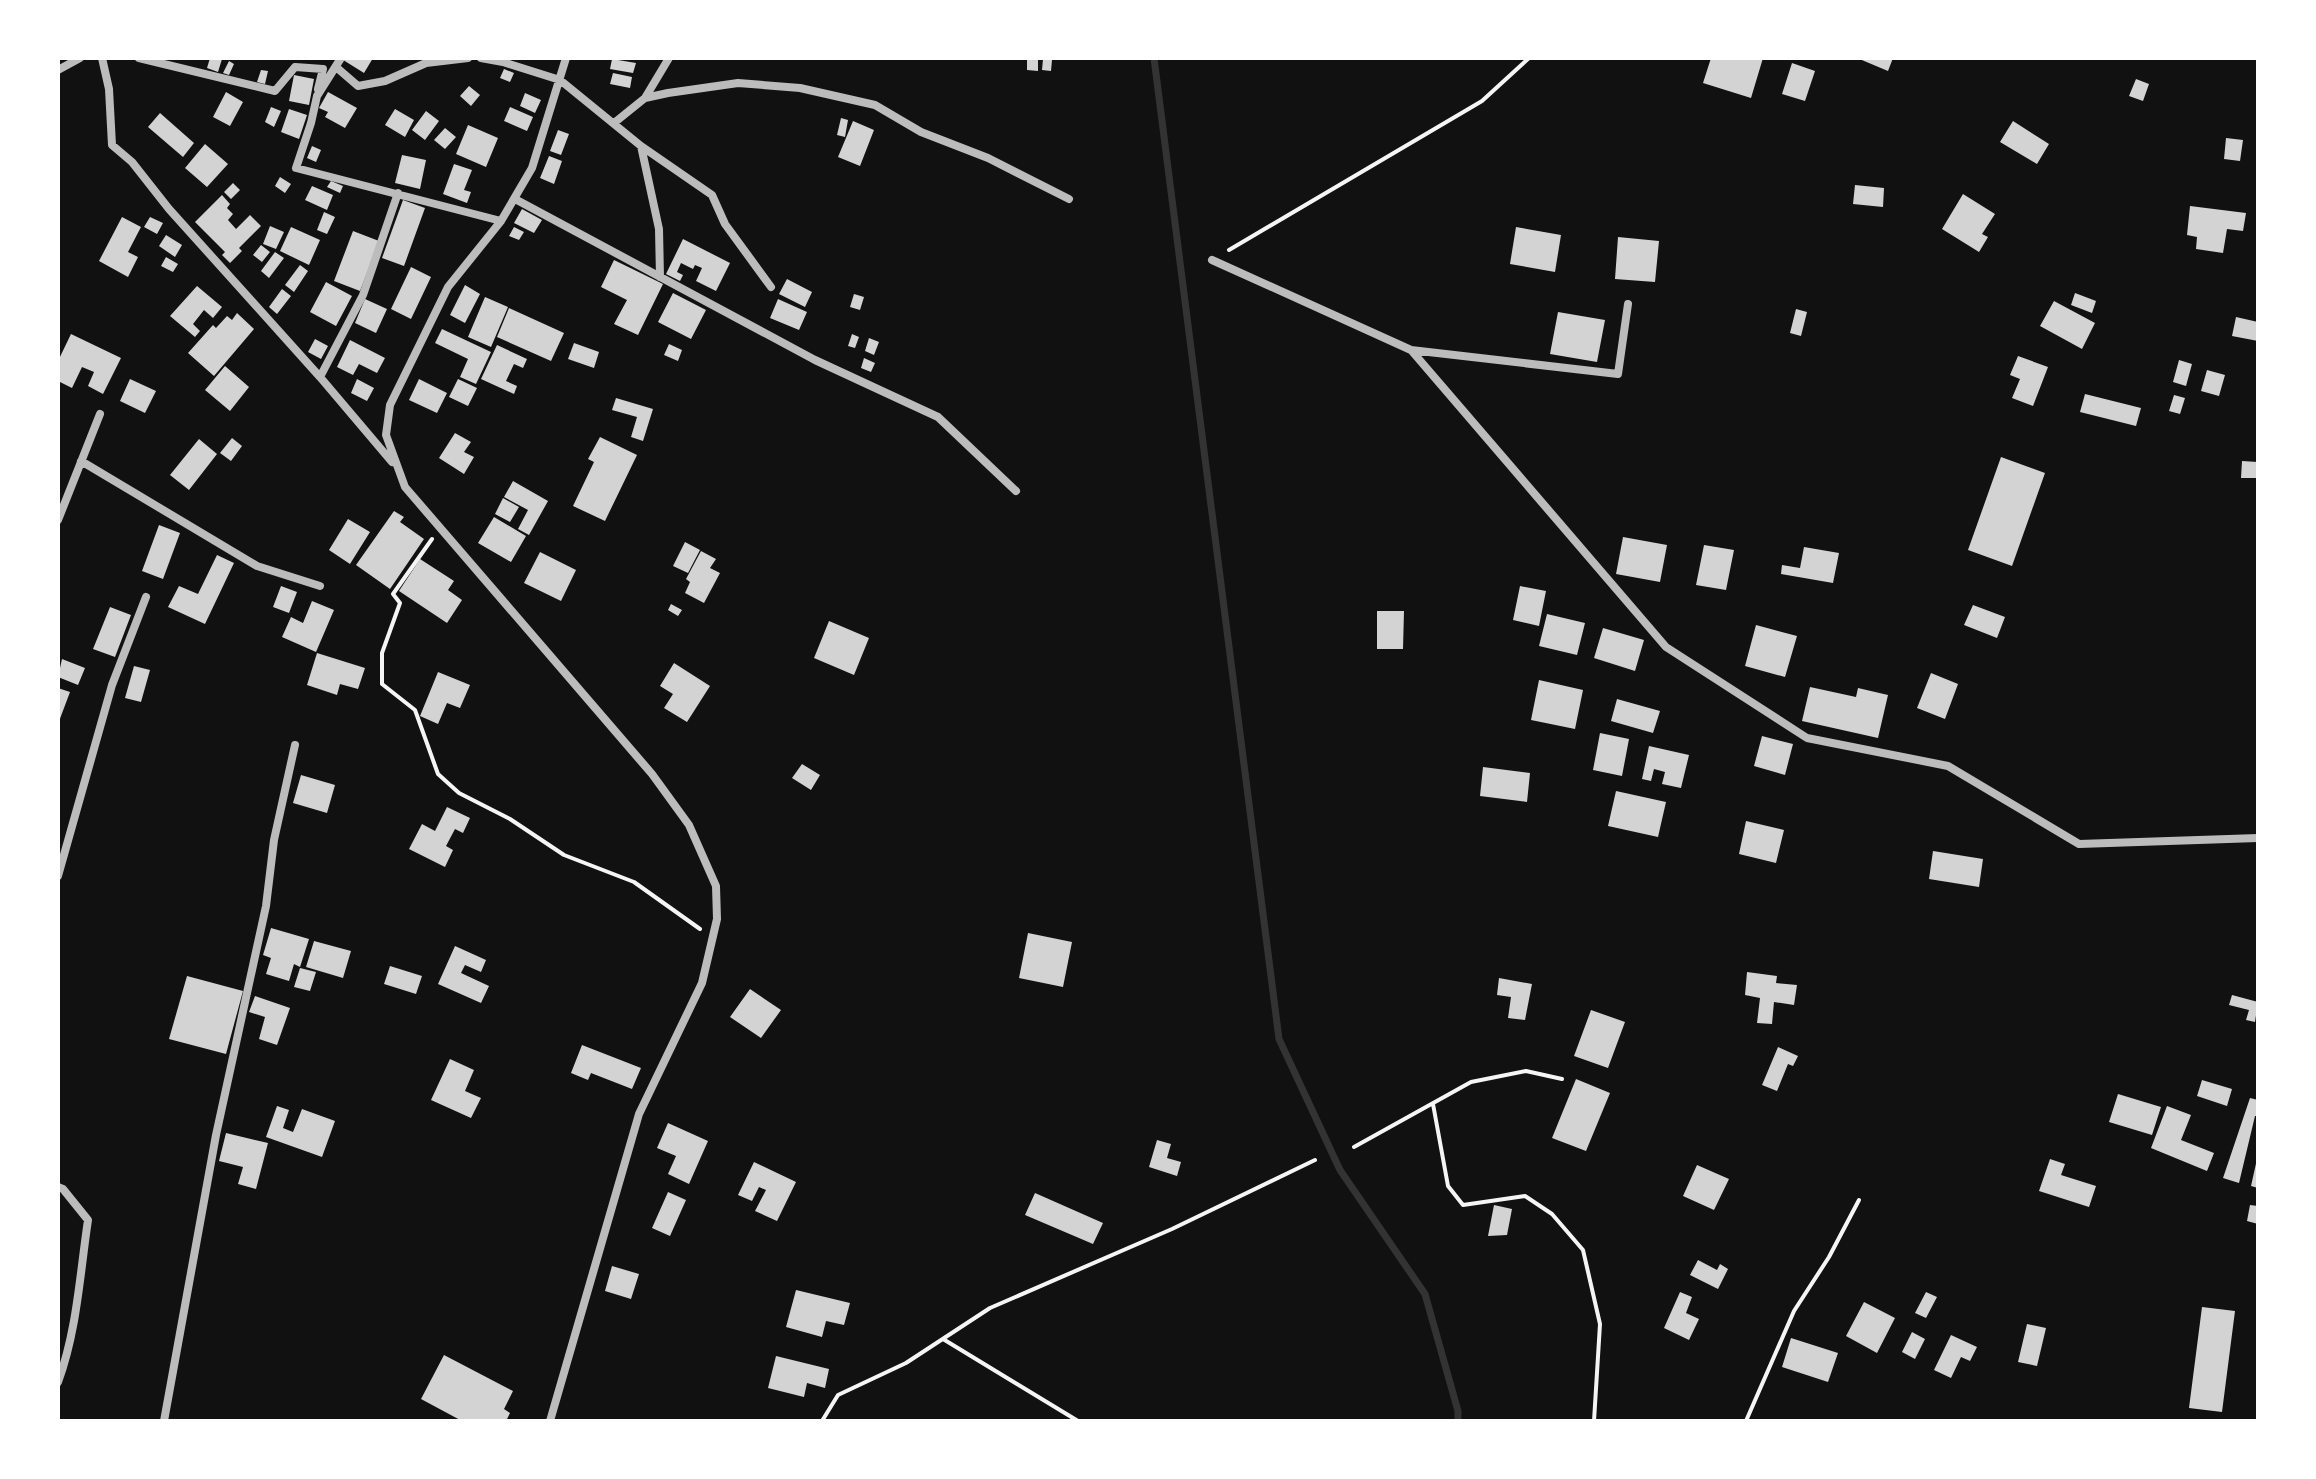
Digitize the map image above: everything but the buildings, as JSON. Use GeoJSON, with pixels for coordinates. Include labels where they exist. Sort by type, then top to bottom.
{"type":"FeatureCollection","features":[{"type":"Feature","properties":{"kind":"street"},"geometry":{"type":"LineString","coordinates":[[58,70],[80,58]]}},
{"type":"Feature","properties":{"kind":"street"},"geometry":{"type":"LineString","coordinates":[[102,58],[109,89],[112,145],[132,162],[169,209],[320,377],[395,466]]}},
{"type":"Feature","properties":{"kind":"street"},"geometry":{"type":"LineString","coordinates":[[139,58],[275,91],[295,67],[323,69],[311,123],[296,168],[501,221]]}},
{"type":"Feature","properties":{"kind":"street"},"geometry":{"type":"LineString","coordinates":[[317,96],[339,62],[358,86],[385,81],[426,63],[468,58]]}},
{"type":"Feature","properties":{"kind":"street"},"geometry":{"type":"LineString","coordinates":[[481,58],[560,80],[641,146],[712,195],[725,224],[771,287]]}},
{"type":"Feature","properties":{"kind":"street"},"geometry":{"type":"LineString","coordinates":[[550,1421],[639,1114],[702,983],[717,919],[716,886],[689,825],[652,774],[405,487],[386,435],[390,405],[448,287],[501,221],[532,168],[566,58]]}},
{"type":"Feature","properties":{"kind":"street"},"geometry":{"type":"LineString","coordinates":[[614,123],[645,98],[669,58]]}},
{"type":"Feature","properties":{"kind":"street"},"geometry":{"type":"LineString","coordinates":[[645,98],[738,83],[800,88],[875,105],[921,132],[988,158],[1069,199]]}},
{"type":"Feature","properties":{"kind":"street"},"geometry":{"type":"LineString","coordinates":[[641,146],[659,229],[660,277]]}},
{"type":"Feature","properties":{"kind":"street"},"geometry":{"type":"LineString","coordinates":[[320,377],[363,295],[398,193]]}},
{"type":"Feature","properties":{"kind":"street"},"geometry":{"type":"LineString","coordinates":[[515,199],[815,360],[938,417],[1016,491]]}},
{"type":"Feature","properties":{"kind":"street"},"geometry":{"type":"LineString","coordinates":[[1212,260],[1411,350],[1618,374],[1628,304]]}},
{"type":"Feature","properties":{"kind":"street"},"geometry":{"type":"LineString","coordinates":[[1411,350],[1666,647],[1807,738],[1948,766],[2079,844],[2258,838]]}},
{"type":"Feature","properties":{"kind":"street"},"geometry":{"type":"LineString","coordinates":[[58,520],[100,414]]}},
{"type":"Feature","properties":{"kind":"street"},"geometry":{"type":"LineString","coordinates":[[81,461],[257,566],[320,586]]}},
{"type":"Feature","properties":{"kind":"street"},"geometry":{"type":"LineString","coordinates":[[58,876],[112,685],[146,597]]}},
{"type":"Feature","properties":{"kind":"street"},"geometry":{"type":"LineString","coordinates":[[164,1421],[216,1135],[266,906],[274,840],[295,745]]}},
{"type":"Feature","properties":{"kind":"street"},"geometry":{"type":"LineString","coordinates":[[58,1187],[88,1220],[66,1361],[58,1382]]}},
{"type":"Feature","properties":{"kind":"path"},"geometry":{"type":"LineString","coordinates":[[1212,260],[1482,101],[1529,58]]}},
{"type":"Feature","properties":{"kind":"path"},"geometry":{"type":"LineString","coordinates":[[441,527],[393,594],[400,603],[382,653],[382,684],[415,710],[438,774],[459,793],[510,819],[564,855],[634,882],[713,938]]}},
{"type":"Feature","properties":{"kind":"path"},"geometry":{"type":"LineString","coordinates":[[1354,1147],[1471,1082],[1526,1071],[1562,1079]]}},
{"type":"Feature","properties":{"kind":"path"},"geometry":{"type":"LineString","coordinates":[[1433,1104],[1448,1186],[1463,1205],[1525,1196],[1552,1214],[1583,1250],[1600,1324],[1594,1421]]}},
{"type":"Feature","properties":{"kind":"path"},"geometry":{"type":"LineString","coordinates":[[822,1421],[838,1395],[906,1363],[990,1308],[1172,1229],[1315,1160]]}},
{"type":"Feature","properties":{"kind":"path"},"geometry":{"type":"LineString","coordinates":[[1746,1421],[1794,1311],[1829,1257],[1859,1200]]}},
{"type":"Feature","properties":{"kind":"path"},"geometry":{"type":"LineString","coordinates":[[943,1338],[1078,1421]]}},
{"type":"Feature","properties":{"kind":"waterway"},"geometry":{"type":"LineString","coordinates":[[1154,58],[1279,1039],[1340,1170],[1425,1294],[1458,1411],[1458,1421]]}}]}
